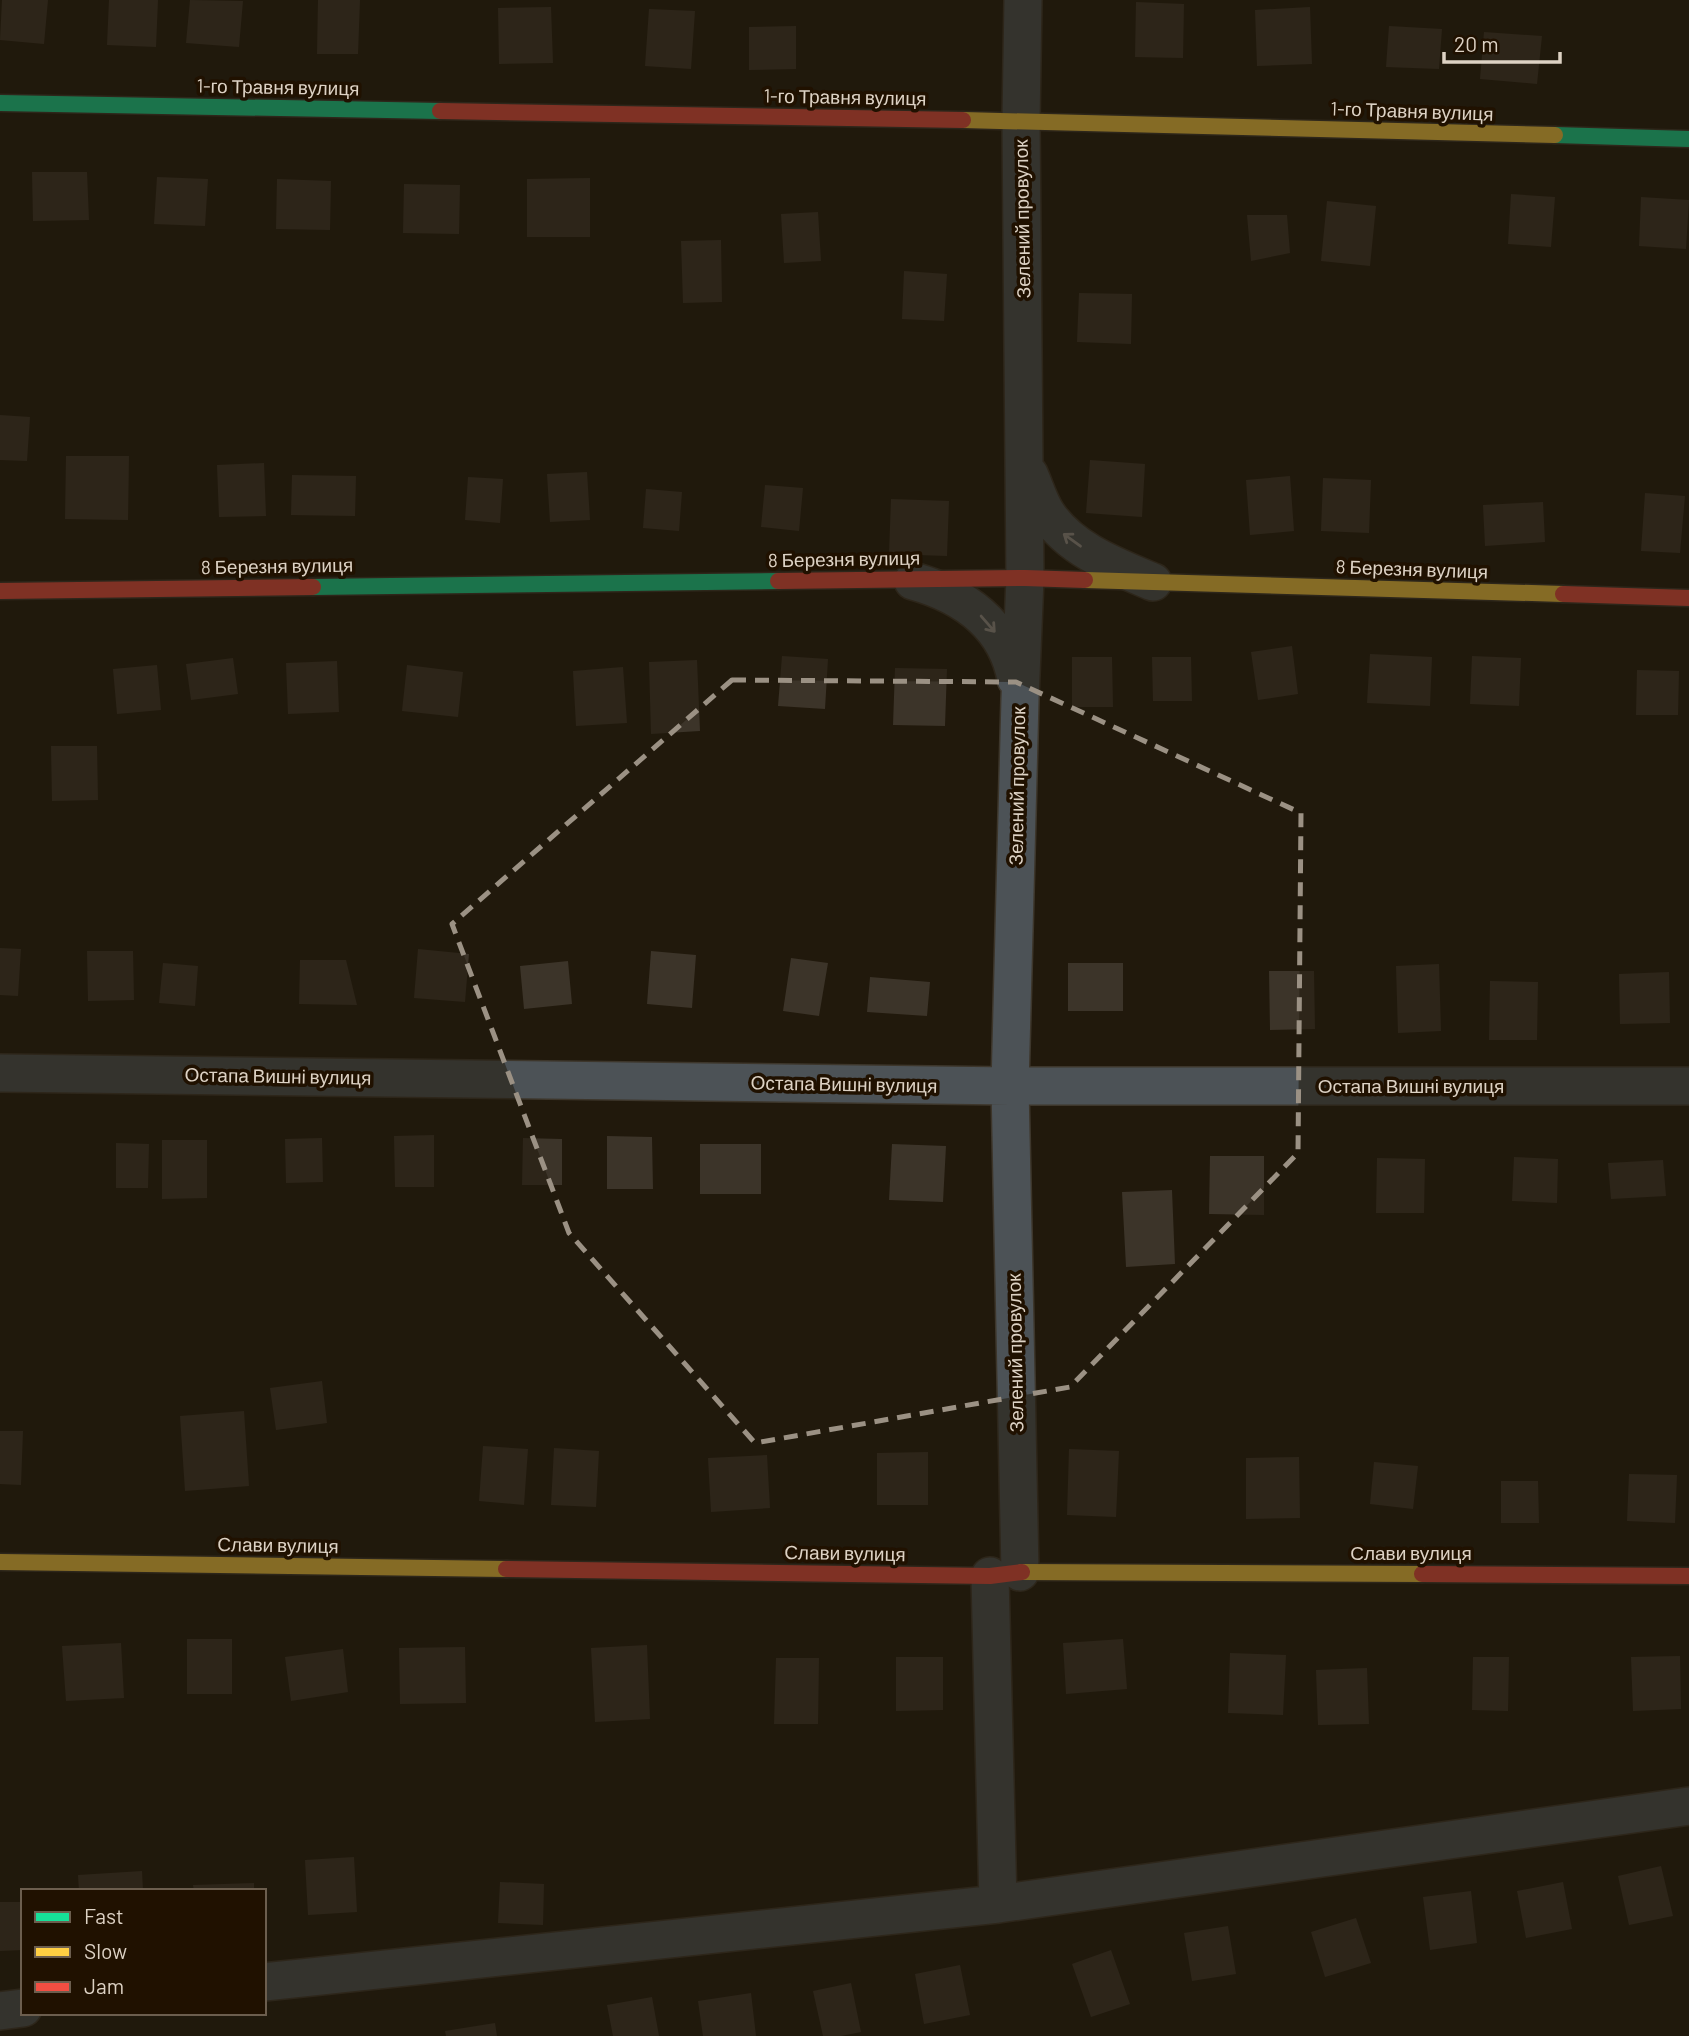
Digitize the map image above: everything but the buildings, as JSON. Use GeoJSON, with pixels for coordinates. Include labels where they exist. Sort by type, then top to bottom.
{"type":"FeatureCollection","features":[{"type":"Feature","properties":{"kind":"street","name":"Зелений провулок"},"geometry":{"type":"LineString","coordinates":[[998,1904],[1005,1574],[1010,1086],[1025,578],[1021,121],[1023,0]]}},
{"type":"Feature","properties":{"kind":"street","name":"1-го Травня вулиця"},"geometry":{"type":"LineString","coordinates":[[0,103],[1021,121],[1689,139]]}},
{"type":"Feature","properties":{"kind":"street"},"geometry":{"type":"LineString","coordinates":[[1024,462],[1046,513],[1065,536],[1120,568],[1154,583]]}},
{"type":"Feature","properties":{"kind":"street","name":"8 Березня вулиця"},"geometry":{"type":"LineString","coordinates":[[0,591],[1025,578],[1689,598]]}},
{"type":"Feature","properties":{"kind":"street"},"geometry":{"type":"LineString","coordinates":[[908,579],[939,588],[966,603],[986,620],[1012,658],[1020,699]]}},
{"type":"Feature","properties":{"kind":"street","name":"Остапа Вишні вулиця"},"geometry":{"type":"LineString","coordinates":[[0,1073],[1010,1086],[1689,1086]]}},
{"type":"Feature","properties":{"kind":"street","name":"Слави вулиця"},"geometry":{"type":"LineString","coordinates":[[0,1562],[1005,1574],[1689,1576]]}},
{"type":"Feature","properties":{"kind":"street"},"geometry":{"type":"LineString","coordinates":[[266,1982],[998,1904],[1689,1805]]}},
{"type":"Feature","properties":{"kind":"street"},"geometry":{"type":"LineString","coordinates":[[0,2011],[21,2008]]}},
{"type":"Feature","properties":{"kind":"highlighted area"},"geometry":{"type":"Polygon","coordinates":[[[732,680],[1016,682],[1301,813],[1298,1153],[1070,1387],[755,1443],[569,1233],[452,924],[732,680]]]}},
{"type":"Feature","properties":{"kind":"traffic: fast"},"geometry":{"type":"LineString","coordinates":[[0,103],[440,111]]}},
{"type":"Feature","properties":{"kind":"traffic: fast"},"geometry":{"type":"LineString","coordinates":[[1555,135],[1689,139]]}},
{"type":"Feature","properties":{"kind":"traffic: fast"},"geometry":{"type":"LineString","coordinates":[[313,587],[778,581]]}},
{"type":"Feature","properties":{"kind":"traffic: slow"},"geometry":{"type":"LineString","coordinates":[[963,120],[1555,135]]}},
{"type":"Feature","properties":{"kind":"traffic: slow"},"geometry":{"type":"LineString","coordinates":[[1085,580],[1563,594]]}},
{"type":"Feature","properties":{"kind":"traffic: slow"},"geometry":{"type":"LineString","coordinates":[[0,1562],[506,1569]]}},
{"type":"Feature","properties":{"kind":"traffic: slow"},"geometry":{"type":"LineString","coordinates":[[1022,1572],[1422,1574]]}},
{"type":"Feature","properties":{"kind":"traffic: jam"},"geometry":{"type":"LineString","coordinates":[[440,111],[963,120]]}},
{"type":"Feature","properties":{"kind":"traffic: jam"},"geometry":{"type":"LineString","coordinates":[[778,581],[1025,578],[1085,580]]}},
{"type":"Feature","properties":{"kind":"traffic: jam"},"geometry":{"type":"LineString","coordinates":[[0,591],[313,587]]}},
{"type":"Feature","properties":{"kind":"traffic: jam"},"geometry":{"type":"LineString","coordinates":[[1563,594],[1689,598]]}},
{"type":"Feature","properties":{"kind":"traffic: jam"},"geometry":{"type":"LineString","coordinates":[[506,1569],[990,1576],[1022,1572]]}},
{"type":"Feature","properties":{"kind":"traffic: jam"},"geometry":{"type":"LineString","coordinates":[[1422,1574],[1689,1576]]}}]}
